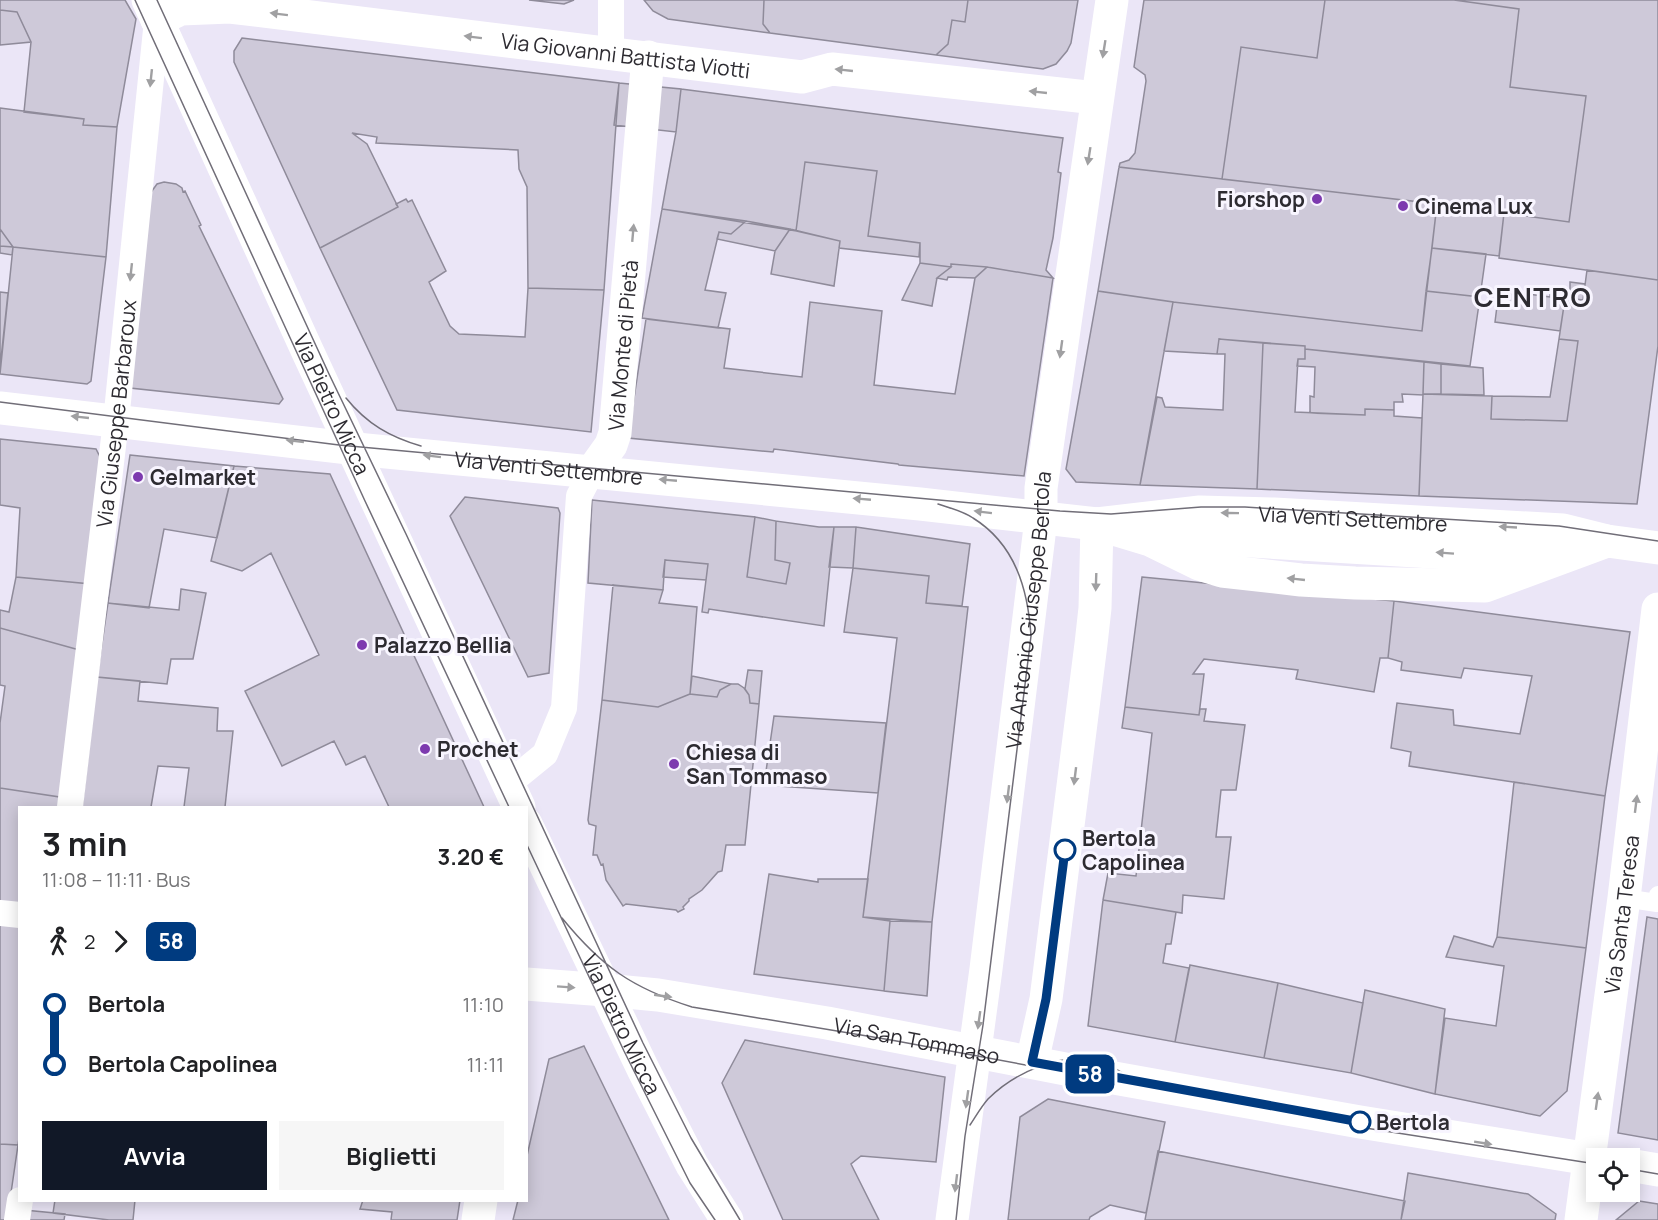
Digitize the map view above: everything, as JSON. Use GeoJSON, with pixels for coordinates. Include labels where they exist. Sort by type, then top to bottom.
{"type":"FeatureCollection","features":[{"type":"Feature","properties":{"kind":"street"},"geometry":{"type":"LineString","coordinates":[[611,0],[611,53]]}},
{"type":"Feature","properties":{"kind":"street","name":"Via Antonio Giuseppe Bertola"},"geometry":{"type":"LineString","coordinates":[[952,1220],[1041,519],[1041,488],[1112,0]]}},
{"type":"Feature","properties":{"kind":"street","name":"Via Giovanni Battista Viotti"},"geometry":{"type":"LineString","coordinates":[[152,10],[230,7],[802,77],[832,69],[1096,98]]}},
{"type":"Feature","properties":{"kind":"street","name":"Via Giuseppe Barbaroux"},"geometry":{"type":"LineString","coordinates":[[70,806],[116,421],[152,10]]}},
{"type":"Feature","properties":{"kind":"street","name":"Via Pietro Micca"},"geometry":{"type":"LineString","coordinates":[[152,10],[513,794]]}},
{"type":"Feature","properties":{"kind":"street","name":"Via Monte di Pietà"},"geometry":{"type":"LineString","coordinates":[[513,794],[518,776],[545,754],[564,708],[579,496],[615,433],[648,57]]}},
{"type":"Feature","properties":{"kind":"street","name":"Via Venti Settembre"},"geometry":{"type":"LineString","coordinates":[[0,408],[353,448],[1098,524],[1200,512],[1274,513],[1563,530],[1607,541],[1658,548]]}},
{"type":"Feature","properties":{"kind":"street"},"geometry":{"type":"LineString","coordinates":[[1032,1062],[1046,999],[1091,644],[1095,608],[1098,524]]}},
{"type":"Feature","properties":{"kind":"street","name":"Via Venti Settembre"},"geometry":{"type":"LineString","coordinates":[[1098,524],[1150,540],[1200,538],[1482,555],[1607,541]]}},
{"type":"Feature","properties":{"kind":"street","name":"Via Santa Teresa"},"geometry":{"type":"LineString","coordinates":[[1593,1148],[1658,609]]}},
{"type":"Feature","properties":{"kind":"street","name":"Via Pietro Micca"},"geometry":{"type":"LineString","coordinates":[[528,828],[692,1165],[727,1220]]}},
{"type":"Feature","properties":{"kind":"street"},"geometry":{"type":"LineString","coordinates":[[0,914],[18,915]]}},
{"type":"Feature","properties":{"kind":"street","name":"Via San Tommaso"},"geometry":{"type":"LineString","coordinates":[[528,984],[658,995],[827,1023],[1360,1122],[1586,1159]]}},
{"type":"Feature","properties":{"kind":"street"},"geometry":{"type":"LineString","coordinates":[[1640,1167],[1658,1170]]}},
{"type":"Feature","properties":{"kind":"street","name":"Via Santa Teresa"},"geometry":{"type":"LineString","coordinates":[[1581,1220],[1586,1193]]}},
{"type":"Feature","properties":{"kind":"street"},"geometry":{"type":"LineString","coordinates":[[17,1220],[20,1202]]}},
{"type":"Feature","properties":{"kind":"street"},"geometry":{"type":"LineString","coordinates":[[478,1220],[481,1202]]}},
{"type":"Feature","properties":{"kind":"lane"},"geometry":{"type":"LineString","coordinates":[[1624,898],[1657,903],[1658,894]]}},
{"type":"Feature","properties":{"kind":"building"},"geometry":{"type":"Polygon","coordinates":[[[0,0],[125,0],[136,19],[117,127],[83,125],[84,119],[24,112],[31,42],[17,12],[0,10],[0,0]]]}},
{"type":"Feature","properties":{"kind":"building"},"geometry":{"type":"Polygon","coordinates":[[[529,0],[574,0],[564,4],[529,0]]]}},
{"type":"Feature","properties":{"kind":"building"},"geometry":{"type":"Polygon","coordinates":[[[644,0],[764,0],[763,24],[770,33],[668,19],[653,11],[644,0]]]}},
{"type":"Feature","properties":{"kind":"building"},"geometry":{"type":"Polygon","coordinates":[[[764,0],[968,0],[965,22],[952,20],[948,44],[936,55],[770,33],[763,24],[764,0]]]}},
{"type":"Feature","properties":{"kind":"building"},"geometry":{"type":"Polygon","coordinates":[[[968,0],[1078,0],[1071,43],[1056,64],[1043,69],[936,55],[948,44],[952,20],[965,22],[968,0]]]}},
{"type":"Feature","properties":{"kind":"building"},"geometry":{"type":"Polygon","coordinates":[[[1144,0],[1325,0],[1317,58],[1241,47],[1222,179],[1119,167],[1120,163],[1129,160],[1135,153],[1146,81],[1145,75],[1134,67],[1144,0]]]}},
{"type":"Feature","properties":{"kind":"building"},"geometry":{"type":"Polygon","coordinates":[[[1325,0],[1454,0],[1519,9],[1510,87],[1586,96],[1569,222],[1504,213],[1499,256],[1432,248],[1437,204],[1222,179],[1241,47],[1317,58],[1325,0]]]}},
{"type":"Feature","properties":{"kind":"building"},"geometry":{"type":"Polygon","coordinates":[[[1454,0],[1658,0],[1658,280],[1499,258],[1504,213],[1569,222],[1586,96],[1510,87],[1519,9],[1454,0]]]}},
{"type":"Feature","properties":{"kind":"building"},"geometry":{"type":"Polygon","coordinates":[[[0,10],[17,12],[31,42],[0,45],[0,10]]]}},
{"type":"Feature","properties":{"kind":"building"},"geometry":{"type":"Polygon","coordinates":[[[242,38],[619,83],[604,290],[528,288],[527,187],[519,169],[518,150],[376,143],[377,137],[352,133],[367,144],[398,207],[320,248],[234,62],[234,51],[242,38]]]}},
{"type":"Feature","properties":{"kind":"building"},"geometry":{"type":"Polygon","coordinates":[[[619,83],[681,89],[676,132],[614,125],[619,83]]]}},
{"type":"Feature","properties":{"kind":"building"},"geometry":{"type":"Polygon","coordinates":[[[681,89],[1063,138],[1053,238],[1046,270],[1053,278],[987,267],[951,264],[951,267],[920,263],[920,243],[868,236],[877,171],[805,162],[796,231],[662,209],[681,89]]]}},
{"type":"Feature","properties":{"kind":"building"},"geometry":{"type":"Polygon","coordinates":[[[0,108],[84,119],[83,125],[117,127],[106,257],[13,247],[0,229],[0,108]]]}},
{"type":"Feature","properties":{"kind":"building"},"geometry":{"type":"Polygon","coordinates":[[[805,162],[877,171],[868,236],[920,243],[919,257],[839,248],[840,241],[796,231],[805,162]]]}},
{"type":"Feature","properties":{"kind":"building"},"geometry":{"type":"Polygon","coordinates":[[[1119,167],[1437,204],[1422,331],[1098,291],[1119,167]]]}},
{"type":"Feature","properties":{"kind":"building"},"geometry":{"type":"Polygon","coordinates":[[[164,182],[176,184],[182,188],[183,192],[185,191],[201,225],[199,226],[283,399],[279,404],[130,388],[149,195],[157,184],[164,182]]]}},
{"type":"Feature","properties":{"kind":"building"},"geometry":{"type":"Polygon","coordinates":[[[406,199],[408,202],[412,200],[446,271],[429,282],[450,326],[459,334],[525,337],[528,288],[604,290],[591,432],[397,410],[320,248],[398,207],[396,204],[406,199]]]}},
{"type":"Feature","properties":{"kind":"building"},"geometry":{"type":"Polygon","coordinates":[[[662,209],[746,221],[731,234],[719,232],[705,290],[726,293],[718,328],[642,318],[662,209]]]}},
{"type":"Feature","properties":{"kind":"building"},"geometry":{"type":"Polygon","coordinates":[[[746,221],[790,229],[775,251],[717,239],[719,232],[731,234],[746,221]]]}},
{"type":"Feature","properties":{"kind":"building"},"geometry":{"type":"Polygon","coordinates":[[[0,229],[13,247],[0,246],[0,229]]]}},
{"type":"Feature","properties":{"kind":"building"},"geometry":{"type":"Polygon","coordinates":[[[790,229],[840,241],[834,286],[771,274],[775,251],[790,229]]]}},
{"type":"Feature","properties":{"kind":"building"},"geometry":{"type":"Polygon","coordinates":[[[0,246],[13,247],[12,255],[0,253],[0,246]]]}},
{"type":"Feature","properties":{"kind":"building"},"geometry":{"type":"Polygon","coordinates":[[[13,247],[106,257],[91,381],[87,384],[0,374],[13,247]]]}},
{"type":"Feature","properties":{"kind":"building"},"geometry":{"type":"Polygon","coordinates":[[[1432,248],[1486,254],[1480,297],[1426,291],[1432,248]]]}},
{"type":"Feature","properties":{"kind":"building"},"geometry":{"type":"Polygon","coordinates":[[[920,263],[951,267],[937,278],[932,306],[902,300],[920,263]]]}},
{"type":"Feature","properties":{"kind":"building"},"geometry":{"type":"Polygon","coordinates":[[[951,264],[987,267],[975,278],[948,277],[947,280],[937,278],[951,267],[951,264]]]}},
{"type":"Feature","properties":{"kind":"building"},"geometry":{"type":"Polygon","coordinates":[[[987,267],[1053,278],[1024,476],[899,465],[774,449],[773,452],[628,438],[646,319],[730,329],[724,368],[802,377],[810,302],[882,311],[874,385],[955,394],[975,278],[987,267]]]}},
{"type":"Feature","properties":{"kind":"building"},"geometry":{"type":"Polygon","coordinates":[[[1587,270],[1658,280],[1658,346],[1637,504],[1419,496],[1423,394],[1492,396],[1491,419],[1567,421],[1578,341],[1559,339],[1565,299],[1583,300],[1587,270]]]}},
{"type":"Feature","properties":{"kind":"building"},"geometry":{"type":"Polygon","coordinates":[[[1570,282],[1585,284],[1583,300],[1550,296],[1551,289],[1570,291],[1570,282]]]}},
{"type":"Feature","properties":{"kind":"building"},"geometry":{"type":"Polygon","coordinates":[[[1499,290],[1565,299],[1560,331],[1495,322],[1499,290]]]}},
{"type":"Feature","properties":{"kind":"building"},"geometry":{"type":"Polygon","coordinates":[[[1098,291],[1173,302],[1140,485],[1076,482],[1066,469],[1098,291]]]}},
{"type":"Feature","properties":{"kind":"building"},"geometry":{"type":"Polygon","coordinates":[[[1426,291],[1480,297],[1470,366],[1305,349],[1305,346],[1219,339],[1217,354],[1164,351],[1173,302],[1422,331],[1426,291]]]}},
{"type":"Feature","properties":{"kind":"building"},"geometry":{"type":"Polygon","coordinates":[[[0,292],[8,293],[0,368],[0,292]]]}},
{"type":"Feature","properties":{"kind":"building"},"geometry":{"type":"Polygon","coordinates":[[[1219,339],[1263,343],[1257,489],[1140,485],[1157,397],[1162,398],[1165,407],[1223,410],[1225,354],[1217,354],[1219,339]]]}},
{"type":"Feature","properties":{"kind":"building"},"geometry":{"type":"Polygon","coordinates":[[[1559,339],[1578,341],[1567,421],[1491,419],[1492,396],[1550,397],[1559,339]]]}},
{"type":"Feature","properties":{"kind":"building"},"geometry":{"type":"Polygon","coordinates":[[[1263,343],[1305,346],[1305,359],[1298,359],[1295,412],[1365,415],[1365,409],[1394,410],[1394,416],[1422,418],[1419,496],[1257,489],[1263,343]]]}},
{"type":"Feature","properties":{"kind":"building"},"geometry":{"type":"Polygon","coordinates":[[[1305,349],[1424,362],[1423,395],[1402,394],[1403,402],[1394,402],[1394,410],[1365,409],[1365,415],[1310,413],[1310,396],[1314,397],[1315,367],[1297,366],[1298,359],[1305,359],[1305,349]]]}},
{"type":"Feature","properties":{"kind":"building"},"geometry":{"type":"Polygon","coordinates":[[[1424,362],[1441,364],[1441,394],[1423,394],[1424,362]]]}},
{"type":"Feature","properties":{"kind":"building"},"geometry":{"type":"Polygon","coordinates":[[[1441,364],[1483,368],[1484,395],[1441,394],[1441,364]]]}},
{"type":"Feature","properties":{"kind":"building"},"geometry":{"type":"Polygon","coordinates":[[[0,439],[96,449],[104,465],[91,584],[16,577],[20,508],[0,505],[0,439]]]}},
{"type":"Feature","properties":{"kind":"building"},"geometry":{"type":"Polygon","coordinates":[[[130,455],[234,466],[217,538],[164,529],[149,608],[108,603],[130,455]]]}},
{"type":"Feature","properties":{"kind":"building","name":"Palazzo Bellia"},"geometry":{"type":"Polygon","coordinates":[[[234,466],[330,474],[484,806],[389,806],[365,756],[346,765],[334,741],[282,766],[245,691],[319,655],[271,553],[242,571],[211,561],[234,466]]]}},
{"type":"Feature","properties":{"kind":"building"},"geometry":{"type":"Polygon","coordinates":[[[465,497],[558,508],[560,513],[549,673],[528,677],[450,516],[465,497]]]}},
{"type":"Feature","properties":{"kind":"building"},"geometry":{"type":"Polygon","coordinates":[[[592,500],[755,517],[747,577],[786,584],[790,563],[775,560],[776,521],[834,527],[824,626],[709,609],[708,613],[702,612],[708,564],[665,560],[663,590],[588,583],[592,500]]]}},
{"type":"Feature","properties":{"kind":"building"},"geometry":{"type":"Polygon","coordinates":[[[755,517],[776,521],[775,560],[790,563],[786,584],[747,577],[755,517]]]}},
{"type":"Feature","properties":{"kind":"building"},"geometry":{"type":"Polygon","coordinates":[[[834,527],[856,527],[853,568],[829,567],[834,527]]]}},
{"type":"Feature","properties":{"kind":"building"},"geometry":{"type":"Polygon","coordinates":[[[856,527],[970,544],[962,606],[926,603],[929,576],[853,568],[856,527]]]}},
{"type":"Feature","properties":{"kind":"building"},"geometry":{"type":"Polygon","coordinates":[[[665,560],[708,564],[706,580],[663,577],[665,560]]]}},
{"type":"Feature","properties":{"kind":"building"},"geometry":{"type":"Polygon","coordinates":[[[853,568],[929,576],[926,603],[968,607],[932,922],[863,917],[897,638],[844,632],[853,568]]]}},
{"type":"Feature","properties":{"kind":"building"},"geometry":{"type":"Polygon","coordinates":[[[16,577],[91,584],[83,651],[0,628],[0,610],[9,612],[16,577]]]}},
{"type":"Feature","properties":{"kind":"building"},"geometry":{"type":"Polygon","coordinates":[[[1142,577],[1394,601],[1388,658],[1380,658],[1374,692],[1296,679],[1298,670],[1204,659],[1193,674],[1204,674],[1199,715],[1125,707],[1142,577]]]}},
{"type":"Feature","properties":{"kind":"building"},"geometry":{"type":"Polygon","coordinates":[[[613,585],[663,590],[659,603],[697,607],[690,694],[658,707],[602,700],[613,585]]]}},
{"type":"Feature","properties":{"kind":"building"},"geometry":{"type":"Polygon","coordinates":[[[181,589],[206,593],[193,659],[171,659],[167,684],[97,677],[108,603],[179,610],[181,589]]]}},
{"type":"Feature","properties":{"kind":"building"},"geometry":{"type":"Polygon","coordinates":[[[1394,601],[1630,632],[1605,796],[1409,766],[1411,752],[1391,748],[1397,703],[1453,710],[1454,725],[1520,734],[1532,676],[1464,668],[1461,678],[1401,670],[1402,662],[1388,658],[1394,601]]]}},
{"type":"Feature","properties":{"kind":"building"},"geometry":{"type":"Polygon","coordinates":[[[0,628],[83,651],[66,798],[0,788],[0,723],[5,686],[0,685],[0,628]]]}},
{"type":"Feature","properties":{"kind":"building"},"geometry":{"type":"Polygon","coordinates":[[[748,670],[762,671],[759,704],[750,703],[745,689],[748,670]]]}},
{"type":"Feature","properties":{"kind":"building"},"geometry":{"type":"Polygon","coordinates":[[[692,676],[731,684],[720,690],[717,697],[690,694],[692,676]]]}},
{"type":"Feature","properties":{"kind":"building"},"geometry":{"type":"Polygon","coordinates":[[[97,677],[140,681],[138,701],[218,708],[217,731],[233,731],[225,806],[184,806],[189,768],[158,766],[151,806],[82,806],[97,677]]]}},
{"type":"Feature","properties":{"kind":"building","name":"Chiesa di San Tommaso"},"geometry":{"type":"Polygon","coordinates":[[[731,684],[738,684],[744,688],[749,695],[750,703],[759,704],[745,845],[726,845],[722,871],[718,872],[702,890],[689,899],[684,909],[678,912],[626,904],[623,906],[606,880],[603,864],[601,865],[597,855],[593,855],[596,826],[589,824],[588,820],[602,700],[658,707],[690,694],[717,697],[720,690],[731,684]]]}},
{"type":"Feature","properties":{"kind":"building"},"geometry":{"type":"Polygon","coordinates":[[[1125,707],[1199,715],[1200,709],[1206,709],[1204,721],[1245,725],[1236,790],[1221,790],[1216,837],[1231,837],[1224,899],[1183,895],[1182,913],[1103,900],[1108,873],[1136,876],[1152,733],[1122,728],[1125,707]]]}},
{"type":"Feature","properties":{"kind":"building"},"geometry":{"type":"Polygon","coordinates":[[[774,716],[886,723],[878,793],[764,785],[774,716]]]}},
{"type":"Feature","properties":{"kind":"building"},"geometry":{"type":"Polygon","coordinates":[[[1514,782],[1605,796],[1586,948],[1497,937],[1514,782]]]}},
{"type":"Feature","properties":{"kind":"building"},"geometry":{"type":"Polygon","coordinates":[[[0,788],[66,798],[65,806],[18,806],[18,905],[0,904],[0,788]]]}},
{"type":"Feature","properties":{"kind":"building"},"geometry":{"type":"Polygon","coordinates":[[[769,874],[818,882],[818,879],[868,879],[863,917],[890,921],[884,991],[754,974],[769,874]]]}},
{"type":"Feature","properties":{"kind":"building"},"geometry":{"type":"Polygon","coordinates":[[[1103,900],[1176,912],[1171,944],[1166,944],[1163,963],[1189,968],[1175,1042],[1088,1026],[1103,900]]]}},
{"type":"Feature","properties":{"kind":"building"},"geometry":{"type":"Polygon","coordinates":[[[1647,917],[1658,919],[1658,1140],[1618,1133],[1647,917]]]}},
{"type":"Feature","properties":{"kind":"building"},"geometry":{"type":"Polygon","coordinates":[[[890,921],[932,922],[927,996],[884,991],[890,921]]]}},
{"type":"Feature","properties":{"kind":"building"},"geometry":{"type":"Polygon","coordinates":[[[0,924],[18,926],[18,1145],[0,1144],[0,924]]]}},
{"type":"Feature","properties":{"kind":"building"},"geometry":{"type":"Polygon","coordinates":[[[1454,936],[1493,947],[1497,937],[1586,948],[1567,1091],[1540,1116],[1435,1094],[1445,1018],[1496,1026],[1504,966],[1446,957],[1454,936]]]}},
{"type":"Feature","properties":{"kind":"building"},"geometry":{"type":"Polygon","coordinates":[[[1190,965],[1278,983],[1264,1058],[1175,1042],[1190,965]]]}},
{"type":"Feature","properties":{"kind":"building"},"geometry":{"type":"Polygon","coordinates":[[[1278,983],[1363,1003],[1351,1073],[1264,1058],[1278,983]]]}},
{"type":"Feature","properties":{"kind":"building"},"geometry":{"type":"Polygon","coordinates":[[[1365,990],[1445,1009],[1435,1094],[1351,1073],[1365,990]]]}},
{"type":"Feature","properties":{"kind":"building"},"geometry":{"type":"Polygon","coordinates":[[[745,1040],[945,1077],[936,1162],[861,1156],[851,1164],[879,1220],[783,1220],[722,1083],[745,1040]]]}},
{"type":"Feature","properties":{"kind":"building"},"geometry":{"type":"Polygon","coordinates":[[[584,1046],[669,1220],[513,1220],[518,1202],[528,1202],[528,1151],[549,1059],[584,1046]]]}},
{"type":"Feature","properties":{"kind":"building"},"geometry":{"type":"Polygon","coordinates":[[[1048,1099],[1165,1122],[1146,1213],[1110,1205],[1090,1217],[1089,1220],[1008,1220],[1020,1117],[1048,1099]]]}},
{"type":"Feature","properties":{"kind":"building"},"geometry":{"type":"Polygon","coordinates":[[[0,1144],[18,1145],[7,1220],[0,1220],[0,1144]]]}},
{"type":"Feature","properties":{"kind":"building"},"geometry":{"type":"Polygon","coordinates":[[[1158,1151],[1405,1201],[1401,1220],[1145,1220],[1158,1151]]]}},
{"type":"Feature","properties":{"kind":"building"},"geometry":{"type":"Polygon","coordinates":[[[1408,1173],[1528,1194],[1556,1214],[1555,1220],[1401,1220],[1408,1173]]]}},
{"type":"Feature","properties":{"kind":"building"},"geometry":{"type":"Polygon","coordinates":[[[1640,1201],[1658,1204],[1658,1220],[1616,1220],[1640,1201]]]}},
{"type":"Feature","properties":{"kind":"building"},"geometry":{"type":"Polygon","coordinates":[[[55,1202],[135,1202],[133,1220],[109,1220],[53,1213],[55,1202]]]}},
{"type":"Feature","properties":{"kind":"building"},"geometry":{"type":"Polygon","coordinates":[[[362,1202],[460,1202],[457,1220],[391,1220],[392,1212],[360,1209],[362,1202]]]}},
{"type":"Feature","properties":{"kind":"building"},"geometry":{"type":"Polygon","coordinates":[[[24,1210],[65,1214],[64,1220],[23,1220],[24,1210]]]}},
{"type":"Feature","properties":{"kind":"tram line"},"geometry":{"type":"LineString","coordinates":[[135,0],[365,501],[509,806]]}},
{"type":"Feature","properties":{"kind":"tram line"},"geometry":{"type":"LineString","coordinates":[[157,0],[329,374],[643,1043],[691,1138],[740,1220]]}},
{"type":"Feature","properties":{"kind":"tram line"},"geometry":{"type":"LineString","coordinates":[[346,398],[362,415],[380,428],[421,446]]}},
{"type":"Feature","properties":{"kind":"tram line"},"geometry":{"type":"LineString","coordinates":[[0,402],[339,445],[1060,511],[1111,514],[1201,507],[1245,507],[1559,526],[1658,541]]}},
{"type":"Feature","properties":{"kind":"tram line"},"geometry":{"type":"LineString","coordinates":[[938,504],[973,518],[987,529],[1009,554],[1017,569],[1027,601],[1031,636],[983,1025],[965,1136],[956,1220]]}},
{"type":"Feature","properties":{"kind":"tram line"},"geometry":{"type":"LineString","coordinates":[[528,847],[624,1051],[690,1183],[715,1220]]}},
{"type":"Feature","properties":{"kind":"tram line"},"geometry":{"type":"LineString","coordinates":[[562,918],[591,950],[620,974],[652,992],[692,1007],[891,1040],[1359,1127],[1586,1162]]}},
{"type":"Feature","properties":{"kind":"tram line"},"geometry":{"type":"LineString","coordinates":[[970,1125],[985,1102],[999,1090],[1024,1073],[1053,1062],[1068,1059],[1097,1061],[1138,1082]]}},
{"type":"Feature","properties":{"kind":"tram line"},"geometry":{"type":"LineString","coordinates":[[1640,1171],[1658,1174]]}},
{"type":"Feature","properties":{"kind":"bus line","name":"58"},"geometry":{"type":"LineString","coordinates":[[1065,850],[1046,999],[1032,1062],[1360,1122]]}},
{"type":"Feature","properties":{"kind":"place","name":"Fiorshop"},"geometry":{"type":"Point","coordinates":[1317,199]}},
{"type":"Feature","properties":{"kind":"place","name":"Cinema Lux"},"geometry":{"type":"Point","coordinates":[1403,206]}},
{"type":"Feature","properties":{"kind":"place","name":"Gelmarket"},"geometry":{"type":"Point","coordinates":[138,477]}},
{"type":"Feature","properties":{"kind":"place","name":"Palazzo Bellia"},"geometry":{"type":"Point","coordinates":[362,645]}},
{"type":"Feature","properties":{"kind":"place","name":"Prochet"},"geometry":{"type":"Point","coordinates":[425,749]}},
{"type":"Feature","properties":{"kind":"place","name":"Chiesa di San Tommaso"},"geometry":{"type":"Point","coordinates":[674,764]}},
{"type":"Feature","properties":{"kind":"place","name":"Bertola Capolinea"},"geometry":{"type":"Point","coordinates":[1065,850]}},
{"type":"Feature","properties":{"kind":"place","name":"Bertola"},"geometry":{"type":"Point","coordinates":[1360,1122]}},
{"type":"Feature","properties":{"kind":"district","name":"CENTRO"},"geometry":{"type":"Point","coordinates":[1533,296]}}]}
